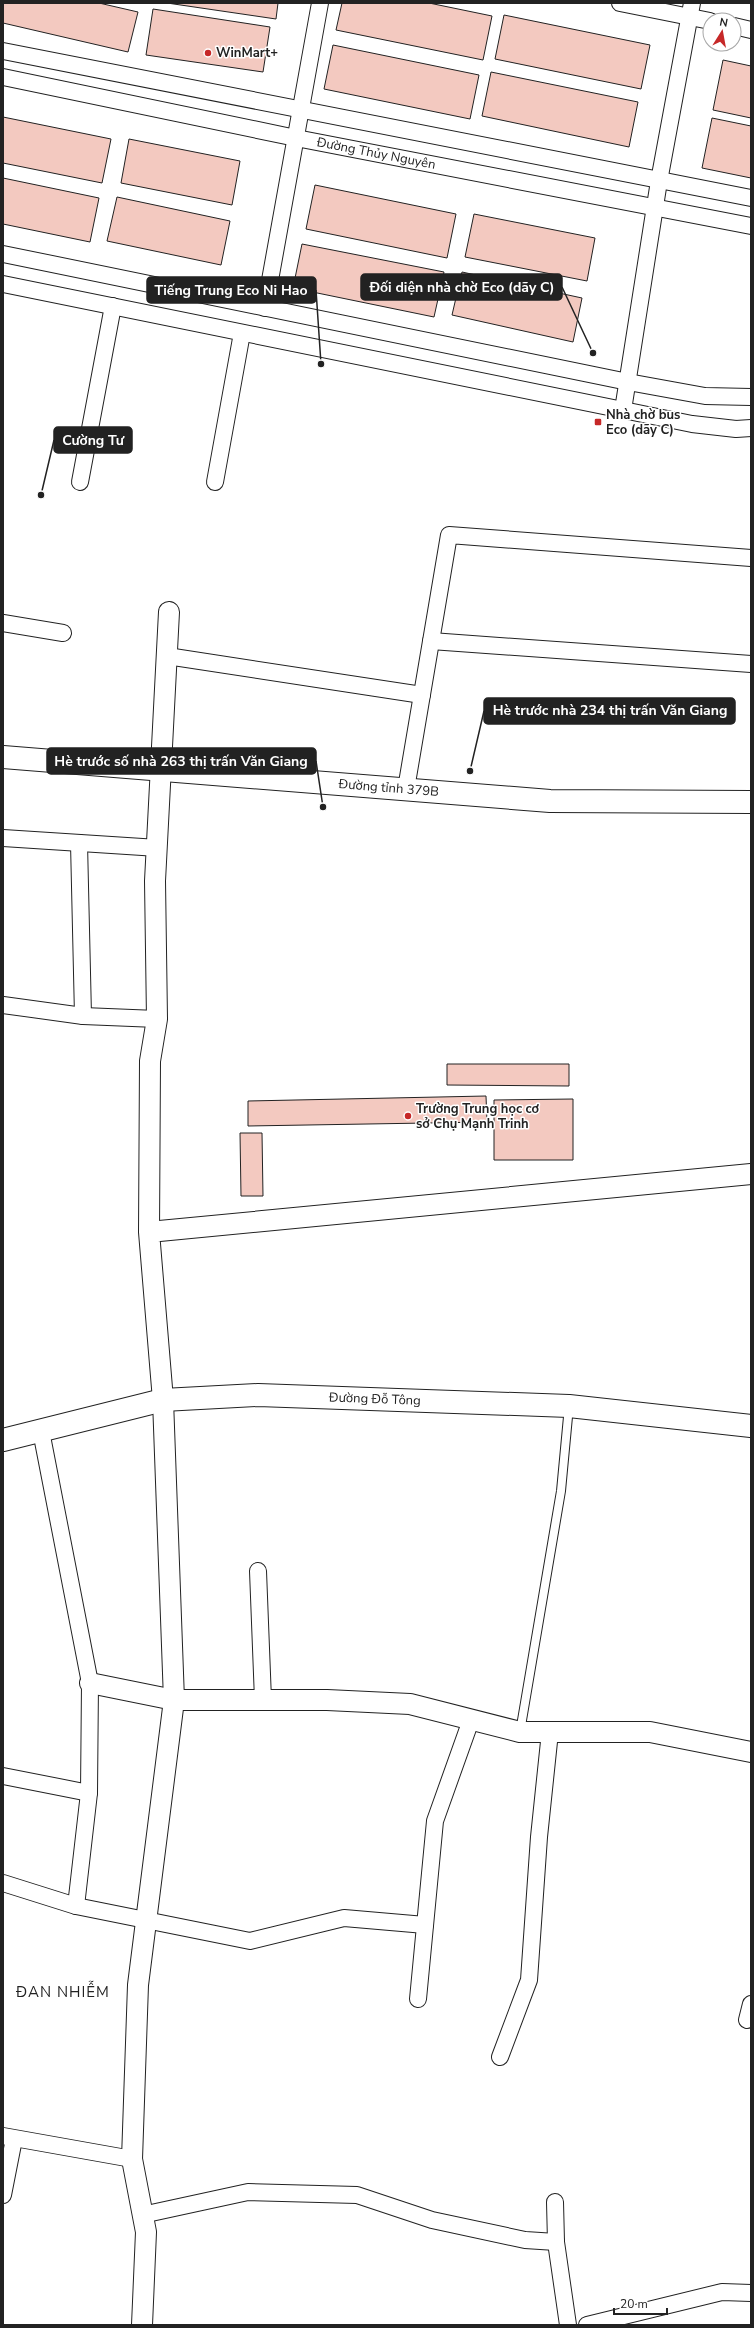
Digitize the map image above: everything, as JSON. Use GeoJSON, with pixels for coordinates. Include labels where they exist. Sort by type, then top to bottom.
{"type":"FeatureCollection","features":[{"type":"Feature","properties":{"kind":"main road","name":"Đường tỉnh 379B"},"geometry":{"type":"LineString","coordinates":[[3,757],[550,801],[751,802]]}},
{"type":"Feature","properties":{"kind":"main road","name":"Đường Đỗ Tông"},"geometry":{"type":"LineString","coordinates":[[3,1440],[41,1432],[164,1400],[258,1395],[569,1406],[751,1426]]}},
{"type":"Feature","properties":{"kind":"street"},"geometry":{"type":"LineString","coordinates":[[265,308],[320,3]]}},
{"type":"Feature","properties":{"kind":"street"},"geometry":{"type":"LineString","coordinates":[[620,3],[691,10],[702,16]]}},
{"type":"Feature","properties":{"kind":"street"},"geometry":{"type":"LineString","coordinates":[[622,410],[628,382],[654,209],[691,10]]}},
{"type":"Feature","properties":{"kind":"street"},"geometry":{"type":"LineString","coordinates":[[3,51],[751,198]]}},
{"type":"Feature","properties":{"kind":"street","name":"Đường Thủy Nguyên"},"geometry":{"type":"LineString","coordinates":[[3,77],[296,138],[654,209],[751,226]]}},
{"type":"Feature","properties":{"kind":"street"},"geometry":{"type":"LineString","coordinates":[[3,254],[628,382],[705,396],[751,397]]}},
{"type":"Feature","properties":{"kind":"street"},"geometry":{"type":"LineString","coordinates":[[3,284],[692,424],[736,429],[751,428]]}},
{"type":"Feature","properties":{"kind":"street"},"geometry":{"type":"LineString","coordinates":[[80,482],[113,306]]}},
{"type":"Feature","properties":{"kind":"street"},"geometry":{"type":"LineString","coordinates":[[215,482],[242,332]]}},
{"type":"Feature","properties":{"kind":"street"},"geometry":{"type":"LineString","coordinates":[[406,789],[449,535],[751,558]]}},
{"type":"Feature","properties":{"kind":"street"},"geometry":{"type":"LineString","coordinates":[[142,2325],[146,2232],[132,2160],[138,1985],[174,1700],[164,1400],[149,1232],[150,1061],[157,1019],[155,881],[158,848],[169,612]]}},
{"type":"Feature","properties":{"kind":"street"},"geometry":{"type":"LineString","coordinates":[[3,624],[63,633]]}},
{"type":"Feature","properties":{"kind":"street"},"geometry":{"type":"LineString","coordinates":[[431,641],[751,664]]}},
{"type":"Feature","properties":{"kind":"street"},"geometry":{"type":"LineString","coordinates":[[167,656],[422,695]]}},
{"type":"Feature","properties":{"kind":"street"},"geometry":{"type":"LineString","coordinates":[[3,838],[158,848]]}},
{"type":"Feature","properties":{"kind":"street"},"geometry":{"type":"LineString","coordinates":[[80,843],[83,1016]]}},
{"type":"Feature","properties":{"kind":"street"},"geometry":{"type":"LineString","coordinates":[[3,1005],[83,1016],[157,1019]]}},
{"type":"Feature","properties":{"kind":"street"},"geometry":{"type":"LineString","coordinates":[[149,1232],[751,1174]]}},
{"type":"Feature","properties":{"kind":"street"},"geometry":{"type":"LineString","coordinates":[[41,1432],[90,1683],[89,1793],[76,1906]]}},
{"type":"Feature","properties":{"kind":"street"},"geometry":{"type":"LineString","coordinates":[[258,1571],[263,1700]]}},
{"type":"Feature","properties":{"kind":"street"},"geometry":{"type":"LineString","coordinates":[[90,1683],[174,1700],[263,1700],[410,1704],[520,1732],[650,1732],[751,1752]]}},
{"type":"Feature","properties":{"kind":"street"},"geometry":{"type":"LineString","coordinates":[[418,1999],[435,1821],[472,1720]]}},
{"type":"Feature","properties":{"kind":"street"},"geometry":{"type":"LineString","coordinates":[[500,2057],[529,1980],[539,1837],[550,1732]]}},
{"type":"Feature","properties":{"kind":"street"},"geometry":{"type":"LineString","coordinates":[[3,1776],[89,1793]]}},
{"type":"Feature","properties":{"kind":"street"},"geometry":{"type":"LineString","coordinates":[[3,1883],[76,1906],[250,1941],[344,1918],[425,1925]]}},
{"type":"Feature","properties":{"kind":"street"},"geometry":{"type":"LineString","coordinates":[[746,2020],[751,2004]]}},
{"type":"Feature","properties":{"kind":"street"},"geometry":{"type":"LineString","coordinates":[[3,2195],[9,2137],[132,2160]]}},
{"type":"Feature","properties":{"kind":"street"},"geometry":{"type":"LineString","coordinates":[[142,2215],[248,2192],[357,2195],[432,2220],[525,2240],[556,2242]]}},
{"type":"Feature","properties":{"kind":"street"},"geometry":{"type":"LineString","coordinates":[[554,2202],[556,2242],[568,2325]]}},
{"type":"Feature","properties":{"kind":"street"},"geometry":{"type":"LineString","coordinates":[[586,2325],[722,2292],[751,2293]]}},
{"type":"Feature","properties":{"kind":"lane"},"geometry":{"type":"LineString","coordinates":[[520,1732],[560,1491],[569,1406]]}},
{"type":"Feature","properties":{"kind":"building"},"geometry":{"type":"Polygon","coordinates":[[[3,3],[99,3],[138,12],[128,52],[3,23],[3,3]]]}},
{"type":"Feature","properties":{"kind":"building"},"geometry":{"type":"Polygon","coordinates":[[[167,3],[278,3],[276,19],[167,3]]]}},
{"type":"Feature","properties":{"kind":"building"},"geometry":{"type":"Polygon","coordinates":[[[342,3],[429,3],[492,16],[483,60],[336,30],[342,3]]]}},
{"type":"Feature","properties":{"kind":"building"},"geometry":{"type":"Polygon","coordinates":[[[153,9],[270,27],[263,72],[146,55],[153,9]]]}},
{"type":"Feature","properties":{"kind":"building"},"geometry":{"type":"Polygon","coordinates":[[[504,15],[650,45],[641,89],[495,59],[504,15]]]}},
{"type":"Feature","properties":{"kind":"building"},"geometry":{"type":"Polygon","coordinates":[[[333,45],[479,75],[470,119],[324,89],[333,45]]]}},
{"type":"Feature","properties":{"kind":"building"},"geometry":{"type":"Polygon","coordinates":[[[723,60],[751,66],[751,118],[713,110],[723,60]]]}},
{"type":"Feature","properties":{"kind":"building"},"geometry":{"type":"Polygon","coordinates":[[[491,72],[638,102],[629,147],[482,116],[491,72]]]}},
{"type":"Feature","properties":{"kind":"building"},"geometry":{"type":"Polygon","coordinates":[[[3,117],[111,139],[102,183],[3,163],[3,117]]]}},
{"type":"Feature","properties":{"kind":"building"},"geometry":{"type":"Polygon","coordinates":[[[712,118],[751,126],[751,178],[702,168],[712,118]]]}},
{"type":"Feature","properties":{"kind":"building"},"geometry":{"type":"Polygon","coordinates":[[[129,139],[240,161],[232,205],[121,183],[129,139]]]}},
{"type":"Feature","properties":{"kind":"building"},"geometry":{"type":"Polygon","coordinates":[[[3,178],[99,198],[90,242],[3,224],[3,178]]]}},
{"type":"Feature","properties":{"kind":"building"},"geometry":{"type":"Polygon","coordinates":[[[315,185],[456,214],[447,258],[306,229],[315,185]]]}},
{"type":"Feature","properties":{"kind":"building"},"geometry":{"type":"Polygon","coordinates":[[[117,197],[230,221],[221,265],[107,241],[117,197]]]}},
{"type":"Feature","properties":{"kind":"building"},"geometry":{"type":"Polygon","coordinates":[[[474,214],[595,238],[587,281],[465,257],[474,214]]]}},
{"type":"Feature","properties":{"kind":"building"},"geometry":{"type":"Polygon","coordinates":[[[302,244],[444,272],[434,317],[293,288],[302,244]]]}},
{"type":"Feature","properties":{"kind":"building"},"geometry":{"type":"Polygon","coordinates":[[[462,272],[582,298],[573,342],[452,315],[462,272]]]}},
{"type":"Feature","properties":{"kind":"building"},"geometry":{"type":"Polygon","coordinates":[[[447,1064],[569,1064],[569,1086],[447,1085],[447,1064]]]}},
{"type":"Feature","properties":{"kind":"building"},"geometry":{"type":"Polygon","coordinates":[[[486,1096],[487,1122],[248,1126],[248,1101],[486,1096]]]}},
{"type":"Feature","properties":{"kind":"building"},"geometry":{"type":"Polygon","coordinates":[[[573,1099],[573,1160],[494,1160],[494,1100],[573,1099]]]}},
{"type":"Feature","properties":{"kind":"building"},"geometry":{"type":"Polygon","coordinates":[[[240,1133],[262,1133],[263,1196],[241,1196],[240,1133]]]}},
{"type":"Feature","properties":{"kind":"place","name":"WinMart+"},"geometry":{"type":"Point","coordinates":[208,53]}},
{"type":"Feature","properties":{"kind":"place","name":"Đối diện nhà chờ Eco (dãy C)"},"geometry":{"type":"Point","coordinates":[593,353]}},
{"type":"Feature","properties":{"kind":"place","name":"Tiếng Trung Eco Ni Hao"},"geometry":{"type":"Point","coordinates":[321,364]}},
{"type":"Feature","properties":{"kind":"place","name":"Nhà chờ bus Eco (dãy C)"},"geometry":{"type":"Point","coordinates":[598,422]}},
{"type":"Feature","properties":{"kind":"place","name":"Cường Tư"},"geometry":{"type":"Point","coordinates":[41,495]}},
{"type":"Feature","properties":{"kind":"place","name":"Hè trước nhà 234 thị trấn Văn Giang"},"geometry":{"type":"Point","coordinates":[470,771]}},
{"type":"Feature","properties":{"kind":"place","name":"Hè trước số nhà 263 thị trấn Văn Giang"},"geometry":{"type":"Point","coordinates":[323,807]}},
{"type":"Feature","properties":{"kind":"place","name":"Trường Trung học cơ sở Chụ Mạnh Trinh"},"geometry":{"type":"Point","coordinates":[408,1116]}},
{"type":"Feature","properties":{"kind":"district","name":"ĐAN NHIỄM"},"geometry":{"type":"Point","coordinates":[63,1992]}}]}
